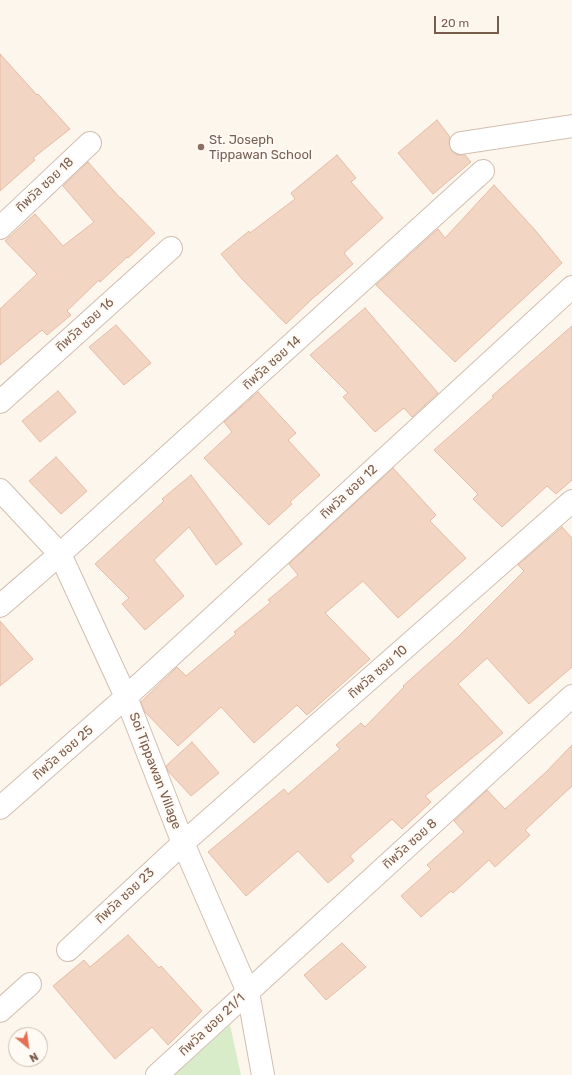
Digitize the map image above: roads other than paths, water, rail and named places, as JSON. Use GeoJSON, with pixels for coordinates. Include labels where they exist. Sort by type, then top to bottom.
{"type":"FeatureCollection","features":[{"type":"Feature","properties":{"kind":"street"},"geometry":{"type":"LineString","coordinates":[[461,142],[572,126]]}},
{"type":"Feature","properties":{"kind":"street","name":"ทิพวัล ซอย 18"},"geometry":{"type":"LineString","coordinates":[[0,228],[90,143]]}},
{"type":"Feature","properties":{"kind":"street","name":"ทิพวัล ซอย 14"},"geometry":{"type":"LineString","coordinates":[[0,606],[60,554],[483,171]]}},
{"type":"Feature","properties":{"kind":"street","name":"ทิพวัล ซอย 16"},"geometry":{"type":"LineString","coordinates":[[0,402],[171,248]]}},
{"type":"Feature","properties":{"kind":"street","name":"ทิพวัล ซอย 12"},"geometry":{"type":"LineString","coordinates":[[126,697],[572,288]]}},
{"type":"Feature","properties":{"kind":"street","name":"Soi Tippawan Village"},"geometry":{"type":"LineString","coordinates":[[0,490],[60,554],[126,697],[183,843],[248,992],[263,1075]]}},
{"type":"Feature","properties":{"kind":"street","name":"ทิพวัล ซอย 10"},"geometry":{"type":"LineString","coordinates":[[183,843],[572,501]]}},
{"type":"Feature","properties":{"kind":"street","name":"ทิพวัล ซอย 8"},"geometry":{"type":"LineString","coordinates":[[248,992],[572,696]]}},
{"type":"Feature","properties":{"kind":"street","name":"ทิพวัล ซอย 25"},"geometry":{"type":"LineString","coordinates":[[0,808],[126,697]]}},
{"type":"Feature","properties":{"kind":"street","name":"ทิพวัล ซอย 23"},"geometry":{"type":"LineString","coordinates":[[68,950],[183,843]]}},
{"type":"Feature","properties":{"kind":"street"},"geometry":{"type":"LineString","coordinates":[[0,1011],[30,984]]}},
{"type":"Feature","properties":{"kind":"street","name":"ทิพวัล ซอย 21/1"},"geometry":{"type":"LineString","coordinates":[[157,1075],[248,992]]}},
{"type":"Feature","properties":{"kind":"place","name":"St. Joseph Tippawan School"},"geometry":{"type":"Point","coordinates":[201,147]}}]}
